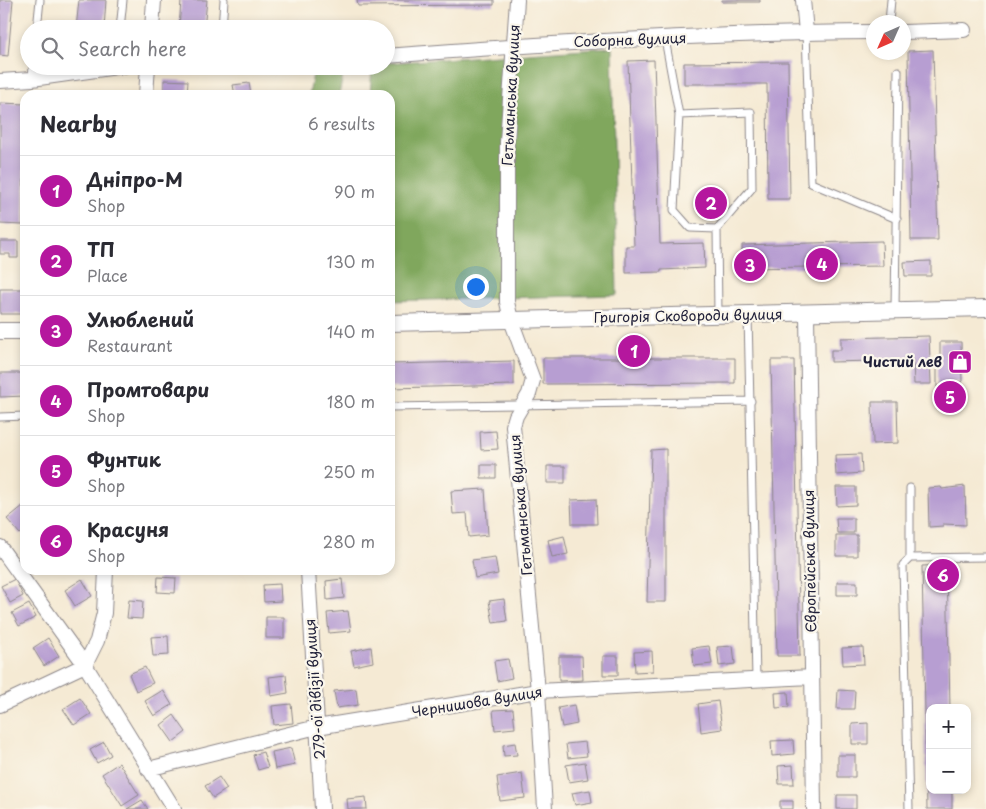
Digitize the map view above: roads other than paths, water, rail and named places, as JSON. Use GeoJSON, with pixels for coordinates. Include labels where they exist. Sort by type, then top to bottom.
{"type":"FeatureCollection","features":[{"type":"Feature","properties":{"kind":"street"},"geometry":{"type":"LineString","coordinates":[[153,20],[154,0]]}},
{"type":"Feature","properties":{"kind":"street","name":"Гетьманська вулиця"},"geometry":{"type":"LineString","coordinates":[[517,0],[507,142],[507,302],[511,320],[533,380],[529,394],[516,416],[513,426],[538,691],[545,809]]}},
{"type":"Feature","properties":{"kind":"street"},"geometry":{"type":"LineString","coordinates":[[803,0],[806,32]]}},
{"type":"Feature","properties":{"kind":"street"},"geometry":{"type":"LineString","coordinates":[[911,32],[964,30]]}},
{"type":"Feature","properties":{"kind":"street","name":"Соборна вулиця"},"geometry":{"type":"LineString","coordinates":[[395,55],[513,46],[806,32],[866,32]]}},
{"type":"Feature","properties":{"kind":"street"},"geometry":{"type":"LineString","coordinates":[[0,81],[25,75]]}},
{"type":"Feature","properties":{"kind":"street"},"geometry":{"type":"LineString","coordinates":[[146,90],[147,75]]}},
{"type":"Feature","properties":{"kind":"street","name":"Григорія Сковороди вулиця"},"geometry":{"type":"LineString","coordinates":[[395,323],[986,308]]}},
{"type":"Feature","properties":{"kind":"street","name":"Європейська вулиця"},"geometry":{"type":"LineString","coordinates":[[807,314],[814,809]]}},
{"type":"Feature","properties":{"kind":"street"},"geometry":{"type":"LineString","coordinates":[[0,331],[20,331]]}},
{"type":"Feature","properties":{"kind":"street"},"geometry":{"type":"LineString","coordinates":[[0,547],[85,666],[174,809]]}},
{"type":"Feature","properties":{"kind":"street"},"geometry":{"type":"LineString","coordinates":[[0,706],[85,666],[97,641],[104,613],[106,575]]}},
{"type":"Feature","properties":{"kind":"street","name":"279-ої дівізії вулиця"},"geometry":{"type":"LineString","coordinates":[[308,575],[322,809]]}},
{"type":"Feature","properties":{"kind":"street","name":"Чернишова вулиця"},"geometry":{"type":"LineString","coordinates":[[148,769],[317,727],[538,691],[811,676]]}},
{"type":"Feature","properties":{"kind":"lane"},"geometry":{"type":"LineString","coordinates":[[38,20],[40,0]]}},
{"type":"Feature","properties":{"kind":"lane"},"geometry":{"type":"LineString","coordinates":[[121,20],[123,0]]}},
{"type":"Feature","properties":{"kind":"lane"},"geometry":{"type":"LineString","coordinates":[[223,20],[224,0]]}},
{"type":"Feature","properties":{"kind":"lane"},"geometry":{"type":"LineString","coordinates":[[889,15],[891,0]]}},
{"type":"Feature","properties":{"kind":"lane"},"geometry":{"type":"LineString","coordinates":[[806,32],[812,183],[897,219]]}},
{"type":"Feature","properties":{"kind":"lane"},"geometry":{"type":"LineString","coordinates":[[665,39],[679,115],[674,210],[690,228],[717,229]]}},
{"type":"Feature","properties":{"kind":"lane"},"geometry":{"type":"LineString","coordinates":[[895,310],[898,71]]}},
{"type":"Feature","properties":{"kind":"lane"},"geometry":{"type":"LineString","coordinates":[[679,115],[751,112],[752,188],[717,229],[718,315]]}},
{"type":"Feature","properties":{"kind":"lane"},"geometry":{"type":"LineString","coordinates":[[748,314],[756,680]]}},
{"type":"Feature","properties":{"kind":"lane"},"geometry":{"type":"LineString","coordinates":[[395,407],[751,401]]}},
{"type":"Feature","properties":{"kind":"lane"},"geometry":{"type":"LineString","coordinates":[[0,417],[20,416]]}},
{"type":"Feature","properties":{"kind":"lane"},"geometry":{"type":"LineString","coordinates":[[910,488],[910,558]]}},
{"type":"Feature","properties":{"kind":"lane"},"geometry":{"type":"LineString","coordinates":[[909,809],[903,565],[910,558],[986,557]]}},
{"type":"Feature","properties":{"kind":"place","name":"ТП"},"geometry":{"type":"Point","coordinates":[711,203]}},
{"type":"Feature","properties":{"kind":"place","name":"Промтовари"},"geometry":{"type":"Point","coordinates":[822,264]}},
{"type":"Feature","properties":{"kind":"place","name":"Улюблений"},"geometry":{"type":"Point","coordinates":[750,265]}},
{"type":"Feature","properties":{"kind":"place","name":"Днiпро-М"},"geometry":{"type":"Point","coordinates":[634,351]}},
{"type":"Feature","properties":{"kind":"place","name":"Чистий лев"},"geometry":{"type":"Point","coordinates":[960,362]}},
{"type":"Feature","properties":{"kind":"place","name":"Фунтик"},"geometry":{"type":"Point","coordinates":[950,397]}},
{"type":"Feature","properties":{"kind":"place","name":"Красуня"},"geometry":{"type":"Point","coordinates":[943,575]}}]}
